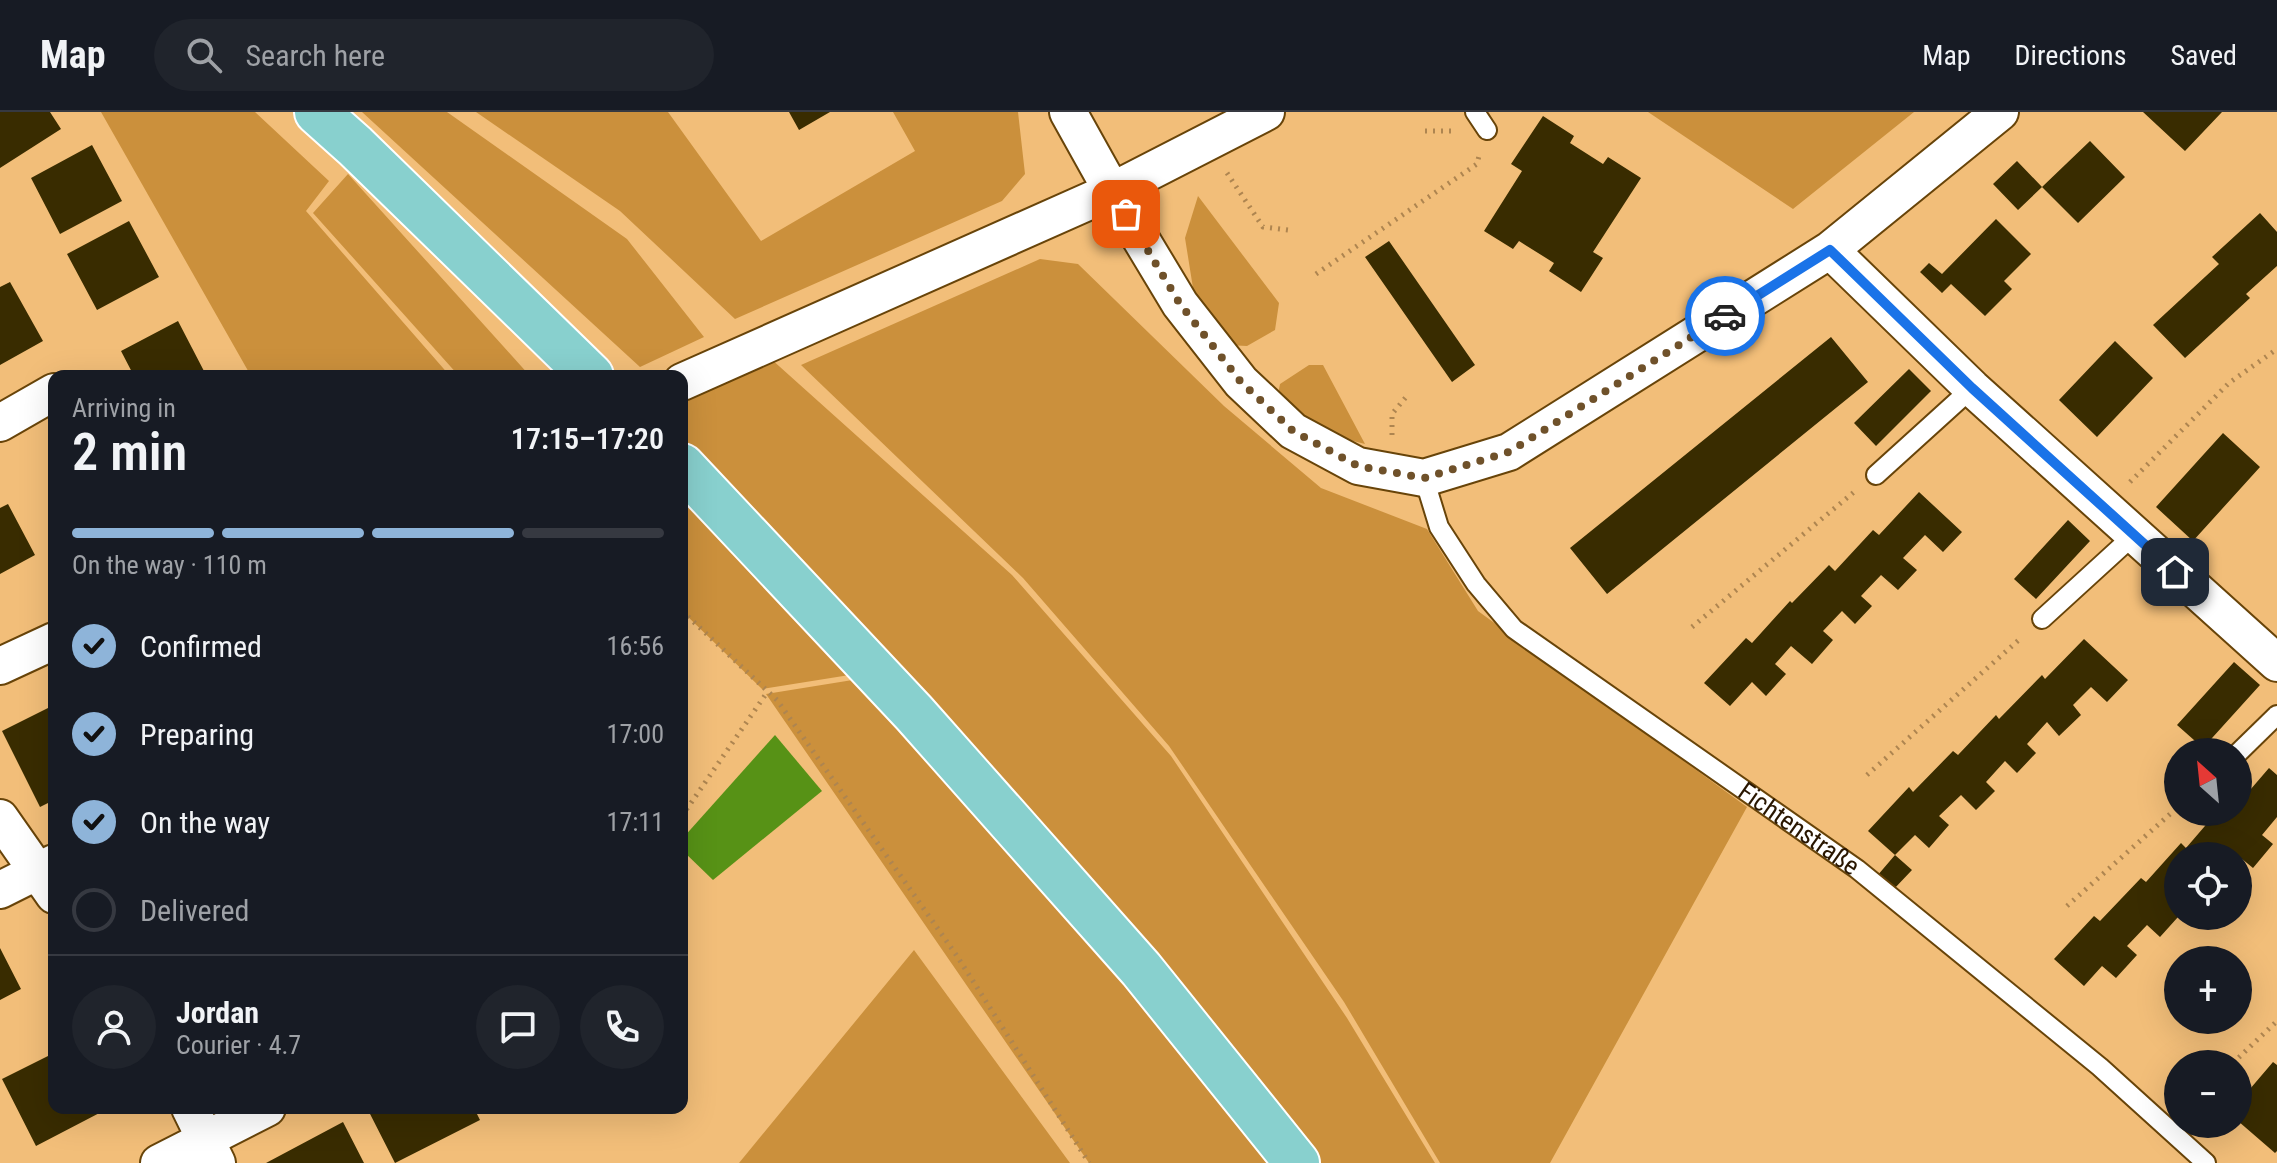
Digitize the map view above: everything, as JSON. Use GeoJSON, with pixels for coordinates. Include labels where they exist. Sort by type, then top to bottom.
{"type":"FeatureCollection","features":[{"type":"Feature","properties":{"kind":"main road"},"geometry":{"type":"LineString","coordinates":[[317,112],[585,370]]}},
{"type":"Feature","properties":{"kind":"main road"},"geometry":{"type":"LineString","coordinates":[[691,476],[914,713],[1141,969],[1297,1163]]}},
{"type":"Feature","properties":{"kind":"street"},"geometry":{"type":"LineString","coordinates":[[1068,112],[1180,304],[1241,382],[1293,431],[1358,466],[1424,478],[1509,452],[1830,250],[2000,112]]}},
{"type":"Feature","properties":{"kind":"street"},"geometry":{"type":"LineString","coordinates":[[688,379],[1112,191],[1266,112]]}},
{"type":"Feature","properties":{"kind":"street"},"geometry":{"type":"LineString","coordinates":[[1830,250],[1972,388],[2277,663]]}},
{"type":"Feature","properties":{"kind":"street"},"geometry":{"type":"LineString","coordinates":[[0,423],[48,395]]}},
{"type":"Feature","properties":{"kind":"street"},"geometry":{"type":"LineString","coordinates":[[0,666],[48,644]]}},
{"type":"Feature","properties":{"kind":"street"},"geometry":{"type":"LineString","coordinates":[[0,818],[48,876],[0,890]]}},
{"type":"Feature","properties":{"kind":"street"},"geometry":{"type":"LineString","coordinates":[[159,1163],[204,1137],[254,1114]]}},
{"type":"Feature","properties":{"kind":"lane"},"geometry":{"type":"LineString","coordinates":[[1475,112],[1487,130]]}},
{"type":"Feature","properties":{"kind":"lane"},"geometry":{"type":"LineString","coordinates":[[1876,475],[1972,388]]}},
{"type":"Feature","properties":{"kind":"lane","name":"Fichtenstraße"},"geometry":{"type":"LineString","coordinates":[[1424,478],[1439,527],[1476,584],[1514,629],[1857,869],[2100,1067],[2206,1163]]}},
{"type":"Feature","properties":{"kind":"lane"},"geometry":{"type":"LineString","coordinates":[[2042,619],[2134,535]]}},
{"type":"Feature","properties":{"kind":"lane"},"geometry":{"type":"LineString","coordinates":[[2252,739],[2277,715]]}},
{"type":"Feature","properties":{"kind":"path"},"geometry":{"type":"LineString","coordinates":[[1316,274],[1477,164],[1487,130]]}},
{"type":"Feature","properties":{"kind":"path"},"geometry":{"type":"LineString","coordinates":[[1207,143],[1263,227],[1288,230]]}},
{"type":"Feature","properties":{"kind":"path"},"geometry":{"type":"LineString","coordinates":[[2105,508],[2229,383],[2277,349]]}},
{"type":"Feature","properties":{"kind":"path"},"geometry":{"type":"LineString","coordinates":[[1692,627],[1876,475]]}},
{"type":"Feature","properties":{"kind":"path"},"geometry":{"type":"LineString","coordinates":[[688,617],[777,700],[957,956],[1089,1163]]}},
{"type":"Feature","properties":{"kind":"path"},"geometry":{"type":"LineString","coordinates":[[1867,775],[2042,619]]}},
{"type":"Feature","properties":{"kind":"path"},"geometry":{"type":"LineString","coordinates":[[688,807],[768,691]]}},
{"type":"Feature","properties":{"kind":"path"},"geometry":{"type":"LineString","coordinates":[[2067,906],[2164,819]]}},
{"type":"Feature","properties":{"kind":"path"},"geometry":{"type":"LineString","coordinates":[[2247,1050],[2277,1021]]}},
{"type":"Feature","properties":{"kind":"shaded area"},"geometry":{"type":"Polygon","coordinates":[[[101,112],[255,112],[329,181],[306,211],[445,370],[248,370],[101,112]]]}},
{"type":"Feature","properties":{"kind":"shaded area"},"geometry":{"type":"Polygon","coordinates":[[[362,112],[447,112],[627,239],[704,337],[640,367],[362,112]]]}},
{"type":"Feature","properties":{"kind":"shaded area"},"geometry":{"type":"Polygon","coordinates":[[[476,112],[668,112],[761,241],[915,151],[893,112],[1018,112],[1025,174],[1002,201],[735,319],[620,211],[476,112]]]}},
{"type":"Feature","properties":{"kind":"shaded area"},"geometry":{"type":"Polygon","coordinates":[[[1648,112],[1914,112],[1793,209],[1648,112]]]}},
{"type":"Feature","properties":{"kind":"shaded area"},"geometry":{"type":"Polygon","coordinates":[[[348,174],[525,370],[454,370],[313,213],[348,174]]]}},
{"type":"Feature","properties":{"kind":"shaded area"},"geometry":{"type":"Polygon","coordinates":[[[1198,196],[1279,303],[1275,330],[1247,346],[1227,345],[1193,288],[1185,238],[1198,196]]]}},
{"type":"Feature","properties":{"kind":"shaded area"},"geometry":{"type":"Polygon","coordinates":[[[1040,259],[1078,264],[1224,406],[1321,488],[1427,529],[1478,611],[1747,807],[1550,1163],[1440,1163],[1344,1002],[1169,746],[1023,578],[801,365],[1040,259]]]}},
{"type":"Feature","properties":{"kind":"shaded area"},"geometry":{"type":"Polygon","coordinates":[[[770,358],[1012,575],[1171,756],[1347,1018],[1435,1163],[1299,1163],[688,457],[688,392],[770,358]]]}},
{"type":"Feature","properties":{"kind":"shaded area"},"geometry":{"type":"Polygon","coordinates":[[[1309,365],[1323,365],[1365,444],[1326,434],[1277,399],[1280,384],[1309,365]]]}},
{"type":"Feature","properties":{"kind":"shaded area"},"geometry":{"type":"Polygon","coordinates":[[[688,490],[862,673],[762,689],[688,617],[688,490]]]}},
{"type":"Feature","properties":{"kind":"shaded area"},"geometry":{"type":"Polygon","coordinates":[[[865,678],[1281,1163],[1089,1163],[766,694],[865,678]]]}},
{"type":"Feature","properties":{"kind":"shaded area"},"geometry":{"type":"Polygon","coordinates":[[[775,735],[822,791],[713,880],[688,856],[688,832],[775,735]]]}},
{"type":"Feature","properties":{"kind":"shaded area"},"geometry":{"type":"Polygon","coordinates":[[[914,950],[1070,1163],[739,1163],[914,950]]]}},
{"type":"Feature","properties":{"kind":"building"},"geometry":{"type":"Polygon","coordinates":[[[0,112],[50,112],[61,129],[0,168],[0,112]]]}},
{"type":"Feature","properties":{"kind":"building"},"geometry":{"type":"Polygon","coordinates":[[[789,112],[830,112],[799,130],[789,112]]]}},
{"type":"Feature","properties":{"kind":"building"},"geometry":{"type":"Polygon","coordinates":[[[2143,112],[2222,112],[2185,151],[2143,112]]]}},
{"type":"Feature","properties":{"kind":"building"},"geometry":{"type":"Polygon","coordinates":[[[1543,116],[1574,136],[1570,143],[1603,164],[1608,157],[1641,178],[1593,252],[1603,258],[1581,292],[1549,271],[1554,263],[1519,241],[1513,249],[1484,231],[1522,171],[1511,164],[1543,116]]]}},
{"type":"Feature","properties":{"kind":"building"},"geometry":{"type":"Polygon","coordinates":[[[2090,141],[2125,177],[2078,223],[2042,187],[2090,141]]]}},
{"type":"Feature","properties":{"kind":"building"},"geometry":{"type":"Polygon","coordinates":[[[92,145],[122,201],[60,234],[31,178],[92,145]]]}},
{"type":"Feature","properties":{"kind":"building"},"geometry":{"type":"Polygon","coordinates":[[[2017,161],[2042,187],[2018,210],[1993,184],[2017,161]]]}},
{"type":"Feature","properties":{"kind":"building"},"geometry":{"type":"Polygon","coordinates":[[[2260,213],[2277,232],[2277,266],[2246,294],[2250,298],[2185,358],[2153,325],[2219,264],[2212,257],[2260,213]]]}},
{"type":"Feature","properties":{"kind":"building"},"geometry":{"type":"Polygon","coordinates":[[[1996,219],[2031,254],[2004,281],[2012,289],[1985,316],[1951,284],[1942,293],[1920,272],[1929,263],[1942,274],[1996,219]]]}},
{"type":"Feature","properties":{"kind":"building"},"geometry":{"type":"Polygon","coordinates":[[[129,221],[159,277],[97,310],[67,254],[129,221]]]}},
{"type":"Feature","properties":{"kind":"building"},"geometry":{"type":"Polygon","coordinates":[[[1389,241],[1475,365],[1452,382],[1365,257],[1389,241]]]}},
{"type":"Feature","properties":{"kind":"building"},"geometry":{"type":"Polygon","coordinates":[[[10,282],[43,341],[0,365],[0,287],[10,282]]]}},
{"type":"Feature","properties":{"kind":"building"},"geometry":{"type":"Polygon","coordinates":[[[178,321],[203,370],[131,370],[121,351],[178,321]]]}},
{"type":"Feature","properties":{"kind":"building"},"geometry":{"type":"Polygon","coordinates":[[[1831,337],[1868,382],[1607,594],[1570,548],[1831,337]]]}},
{"type":"Feature","properties":{"kind":"building"},"geometry":{"type":"Polygon","coordinates":[[[2115,341],[2153,378],[2097,437],[2059,400],[2115,341]]]}},
{"type":"Feature","properties":{"kind":"building"},"geometry":{"type":"Polygon","coordinates":[[[1909,369],[1931,391],[1876,446],[1854,423],[1909,369]]]}},
{"type":"Feature","properties":{"kind":"building"},"geometry":{"type":"Polygon","coordinates":[[[2223,433],[2260,467],[2193,541],[2156,507],[2223,433]]]}},
{"type":"Feature","properties":{"kind":"building"},"geometry":{"type":"Polygon","coordinates":[[[1919,492],[1962,532],[1943,552],[1925,535],[1903,558],[1917,570],[1898,590],[1881,575],[1861,596],[1872,606],[1855,624],[1842,611],[1823,631],[1833,640],[1812,664],[1791,646],[1775,664],[1786,674],[1766,696],[1752,682],[1730,706],[1704,683],[1746,638],[1752,643],[1790,601],[1792,603],[1829,565],[1835,571],[1873,530],[1879,535],[1919,492]]]}},
{"type":"Feature","properties":{"kind":"building"},"geometry":{"type":"Polygon","coordinates":[[[8,504],[35,555],[0,574],[0,508],[8,504]]]}},
{"type":"Feature","properties":{"kind":"building"},"geometry":{"type":"Polygon","coordinates":[[[2068,520],[2090,541],[2036,599],[2014,579],[2068,520]]]}},
{"type":"Feature","properties":{"kind":"building"},"geometry":{"type":"Polygon","coordinates":[[[2084,639],[2128,680],[2107,702],[2091,687],[2073,705],[2081,715],[2059,736],[2047,722],[2027,744],[2036,753],[2017,773],[2005,761],[1986,782],[1995,791],[1976,810],[1961,795],[1939,816],[1949,825],[1929,848],[1915,835],[1895,855],[1868,831],[1909,787],[1913,792],[1953,751],[1958,755],[1996,715],[1999,719],[2042,675],[2045,679],[2084,639]]]}},
{"type":"Feature","properties":{"kind":"building"},"geometry":{"type":"Polygon","coordinates":[[[2234,662],[2260,685],[2212,738],[2192,738],[2177,725],[2234,662]]]}},
{"type":"Feature","properties":{"kind":"building"},"geometry":{"type":"Polygon","coordinates":[[[48,708],[48,803],[40,807],[2,731],[48,708]]]}},
{"type":"Feature","properties":{"kind":"building"},"geometry":{"type":"Polygon","coordinates":[[[2269,768],[2277,775],[2277,817],[2262,835],[2273,844],[2253,868],[2252,842],[2191,842],[2205,826],[2252,826],[2252,788],[2269,768]]]}},
{"type":"Feature","properties":{"kind":"building"},"geometry":{"type":"Polygon","coordinates":[[[1895,855],[1912,870],[1893,890],[1877,876],[1895,855]]]}},
{"type":"Feature","properties":{"kind":"building"},"geometry":{"type":"Polygon","coordinates":[[[2164,862],[2166,930],[2160,937],[2147,925],[2127,946],[2137,955],[2116,978],[2102,966],[2084,986],[2054,959],[2094,916],[2100,921],[2141,878],[2146,882],[2164,862]]]}},
{"type":"Feature","properties":{"kind":"building"},"geometry":{"type":"Polygon","coordinates":[[[0,948],[21,989],[0,1000],[0,948]]]}},
{"type":"Feature","properties":{"kind":"building"},"geometry":{"type":"Polygon","coordinates":[[[48,1056],[48,1114],[97,1114],[36,1146],[2,1079],[48,1056]]]}},
{"type":"Feature","properties":{"kind":"building"},"geometry":{"type":"Polygon","coordinates":[[[2273,1062],[2277,1065],[2275,1153],[2252,1133],[2252,1087],[2273,1062]]]}},
{"type":"Feature","properties":{"kind":"building"},"geometry":{"type":"Polygon","coordinates":[[[370,1114],[477,1114],[480,1120],[395,1163],[370,1114]]]}},
{"type":"Feature","properties":{"kind":"building"},"geometry":{"type":"Polygon","coordinates":[[[343,1122],[364,1163],[266,1163],[343,1122]]]}},
{"type":"Feature","properties":{"kind":"way so far"},"geometry":{"type":"LineString","coordinates":[[1126,214],[1180,304],[1241,382],[1293,431],[1358,466],[1424,478],[1509,452],[1725,316]]}},
{"type":"Feature","properties":{"kind":"route"},"geometry":{"type":"LineString","coordinates":[[1725,316],[1830,250],[1972,388],[2175,572]]}}]}
